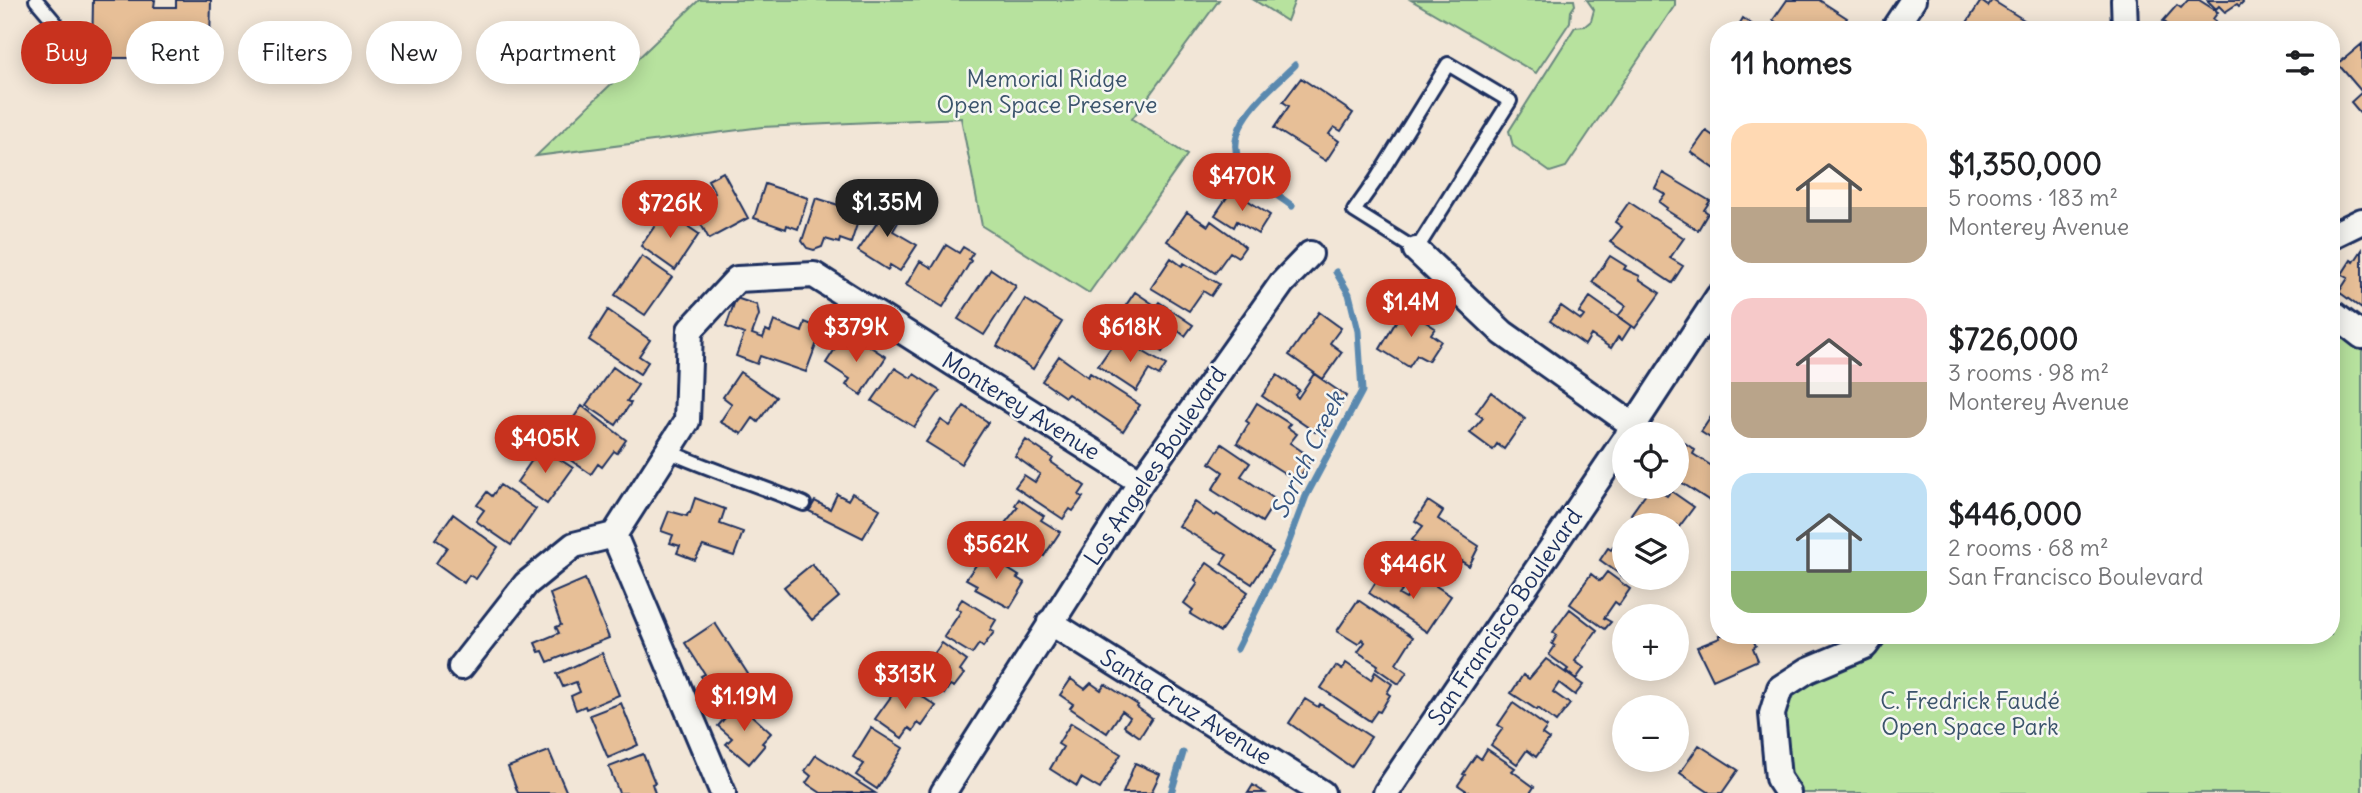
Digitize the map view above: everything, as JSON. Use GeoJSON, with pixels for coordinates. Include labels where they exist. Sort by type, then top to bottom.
{"type":"FeatureCollection","features":[{"type":"Feature","properties":{"kind":"street"},"geometry":{"type":"LineString","coordinates":[[1899,21],[1913,0]]}},
{"type":"Feature","properties":{"kind":"street"},"geometry":{"type":"LineString","coordinates":[[2124,0],[2125,21]]}},
{"type":"Feature","properties":{"kind":"street"},"geometry":{"type":"LineString","coordinates":[[2340,232],[2362,221]]}},
{"type":"Feature","properties":{"kind":"street"},"geometry":{"type":"LineString","coordinates":[[1416,250],[1503,333],[1615,422]]}},
{"type":"Feature","properties":{"kind":"street","name":"Los Angeles Boulevard"},"geometry":{"type":"LineString","coordinates":[[943,793],[1141,482],[1282,283],[1310,254]]}},
{"type":"Feature","properties":{"kind":"street","name":"Monterey Avenue"},"geometry":{"type":"LineString","coordinates":[[614,535],[687,421],[690,330],[737,278],[814,275],[1141,482]]}},
{"type":"Feature","properties":{"kind":"street","name":"San Francisco Boulevard"},"geometry":{"type":"LineString","coordinates":[[1636,422],[1710,309]]}},
{"type":"Feature","properties":{"kind":"street"},"geometry":{"type":"LineString","coordinates":[[2340,319],[2362,335]]}},
{"type":"Feature","properties":{"kind":"street","name":"San Francisco Boulevard"},"geometry":{"type":"LineString","coordinates":[[1385,793],[1612,458]]}},
{"type":"Feature","properties":{"kind":"street"},"geometry":{"type":"LineString","coordinates":[[461,667],[526,584],[574,545],[614,535],[723,793]]}},
{"type":"Feature","properties":{"kind":"street","name":"Santa Cruz Avenue"},"geometry":{"type":"LineString","coordinates":[[1050,622],[1322,793]]}},
{"type":"Feature","properties":{"kind":"street"},"geometry":{"type":"LineString","coordinates":[[1788,793],[1778,778],[1772,714],[1780,688],[1808,670],[1866,644]]}},
{"type":"Feature","properties":{"kind":"lane"},"geometry":{"type":"LineString","coordinates":[[36,0],[54,21]]}},
{"type":"Feature","properties":{"kind":"lane"},"geometry":{"type":"LineString","coordinates":[[1448,64],[1510,102],[1416,250],[1354,211],[1448,64]]}},
{"type":"Feature","properties":{"kind":"lane"},"geometry":{"type":"LineString","coordinates":[[668,451],[703,467],[746,480],[804,504]]}},
{"type":"Feature","properties":{"kind":"green space","name":"Memorial Ridge Open Space Preserve"},"geometry":{"type":"Polygon","coordinates":[[[699,0],[1219,0],[1132,119],[1187,155],[1089,293],[982,226],[961,118],[762,127],[536,156],[611,84],[640,84],[640,56],[699,0]]]}},
{"type":"Feature","properties":{"kind":"green space"},"geometry":{"type":"Polygon","coordinates":[[[1254,0],[1295,0],[1287,21],[1254,0]]]}},
{"type":"Feature","properties":{"kind":"green space"},"geometry":{"type":"Polygon","coordinates":[[[1411,0],[1574,0],[1575,5],[1571,11],[1570,22],[1536,73],[1411,0]]]}},
{"type":"Feature","properties":{"kind":"green space"},"geometry":{"type":"Polygon","coordinates":[[[1587,0],[1675,0],[1675,5],[1566,167],[1550,172],[1513,146],[1509,131],[1575,27],[1585,26],[1591,21],[1594,10],[1587,0]]]}},
{"type":"Feature","properties":{"kind":"green space","name":"C. Fredrick Faudé Open Space Park"},"geometry":{"type":"Polygon","coordinates":[[[2340,319],[2362,336],[2362,793],[1788,793],[1780,688],[1857,644],[2340,644],[2340,319]]]}},
{"type":"Feature","properties":{"kind":"building"},"geometry":{"type":"Polygon","coordinates":[[[93,0],[155,0],[154,7],[176,7],[176,0],[211,0],[211,21],[126,21],[126,58],[112,58],[112,21],[93,21],[93,0]]]}},
{"type":"Feature","properties":{"kind":"building"},"geometry":{"type":"Polygon","coordinates":[[[1787,0],[1819,0],[1847,18],[1845,21],[1773,20],[1787,0]]]}},
{"type":"Feature","properties":{"kind":"building"},"geometry":{"type":"Polygon","coordinates":[[[1992,0],[2026,21],[1968,21],[1981,1],[1988,6],[1992,0]]]}},
{"type":"Feature","properties":{"kind":"building"},"geometry":{"type":"Polygon","coordinates":[[[2188,0],[2199,0],[2218,12],[2213,19],[2216,21],[2163,21],[2177,5],[2181,8],[2188,0]]]}},
{"type":"Feature","properties":{"kind":"building"},"geometry":{"type":"Polygon","coordinates":[[[2207,0],[2243,2],[2225,12],[2219,6],[2216,9],[2207,0]]]}},
{"type":"Feature","properties":{"kind":"building"},"geometry":{"type":"Polygon","coordinates":[[[2362,44],[2362,92],[2340,66],[2340,62],[2362,44]]]}},
{"type":"Feature","properties":{"kind":"building"},"geometry":{"type":"Polygon","coordinates":[[[1301,78],[1353,113],[1341,131],[1334,127],[1329,134],[1339,141],[1326,161],[1274,128],[1289,106],[1283,102],[1301,78]]]}},
{"type":"Feature","properties":{"kind":"building"},"geometry":{"type":"Polygon","coordinates":[[[2362,92],[2362,115],[2351,102],[2362,92]]]}},
{"type":"Feature","properties":{"kind":"building"},"geometry":{"type":"Polygon","coordinates":[[[1706,131],[1710,134],[1710,165],[1691,152],[1706,131]]]}},
{"type":"Feature","properties":{"kind":"building"},"geometry":{"type":"Polygon","coordinates":[[[723,172],[748,218],[709,239],[691,206],[715,193],[708,180],[723,172]]]}},
{"type":"Feature","properties":{"kind":"building"},"geometry":{"type":"Polygon","coordinates":[[[1663,173],[1710,201],[1704,210],[1708,213],[1698,230],[1666,210],[1659,202],[1665,194],[1655,188],[1663,173]]]}},
{"type":"Feature","properties":{"kind":"building"},"geometry":{"type":"Polygon","coordinates":[[[765,184],[808,198],[798,229],[787,225],[786,229],[754,218],[765,184]]]}},
{"type":"Feature","properties":{"kind":"building"},"geometry":{"type":"Polygon","coordinates":[[[1232,190],[1270,215],[1258,234],[1237,221],[1234,227],[1215,215],[1232,190]]]}},
{"type":"Feature","properties":{"kind":"building"},"geometry":{"type":"Polygon","coordinates":[[[816,198],[861,212],[851,243],[840,239],[839,243],[825,239],[822,247],[814,250],[807,248],[802,241],[816,198]]]}},
{"type":"Feature","properties":{"kind":"building"},"geometry":{"type":"Polygon","coordinates":[[[880,199],[904,212],[893,231],[917,245],[900,271],[890,265],[888,270],[858,251],[877,223],[868,220],[880,199]]]}},
{"type":"Feature","properties":{"kind":"building"},"geometry":{"type":"Polygon","coordinates":[[[1629,202],[1684,238],[1670,258],[1683,266],[1672,283],[1610,242],[1622,227],[1615,222],[1629,202]]]}},
{"type":"Feature","properties":{"kind":"building"},"geometry":{"type":"Polygon","coordinates":[[[665,211],[699,234],[675,270],[641,246],[665,211]]]}},
{"type":"Feature","properties":{"kind":"building"},"geometry":{"type":"Polygon","coordinates":[[[1187,212],[1208,226],[1211,221],[1236,239],[1245,247],[1238,257],[1230,252],[1215,273],[1167,241],[1187,212]]]}},
{"type":"Feature","properties":{"kind":"building"},"geometry":{"type":"Polygon","coordinates":[[[946,245],[959,253],[963,247],[973,253],[969,259],[971,261],[943,307],[906,285],[920,261],[932,268],[946,245]]]}},
{"type":"Feature","properties":{"kind":"building"},"geometry":{"type":"Polygon","coordinates":[[[2362,250],[2362,309],[2340,293],[2348,278],[2342,274],[2351,260],[2354,262],[2362,250]]]}},
{"type":"Feature","properties":{"kind":"building"},"geometry":{"type":"Polygon","coordinates":[[[642,256],[672,277],[645,315],[615,295],[642,256]]]}},
{"type":"Feature","properties":{"kind":"building"},"geometry":{"type":"Polygon","coordinates":[[[1610,256],[1626,266],[1624,269],[1640,276],[1639,279],[1660,293],[1635,328],[1618,316],[1626,306],[1592,282],[1610,256]]]}},
{"type":"Feature","properties":{"kind":"building"},"geometry":{"type":"Polygon","coordinates":[[[1171,258],[1219,284],[1211,296],[1203,291],[1189,311],[1151,288],[1171,258]]]}},
{"type":"Feature","properties":{"kind":"building"},"geometry":{"type":"Polygon","coordinates":[[[991,269],[1016,286],[984,335],[958,319],[991,269]]]}},
{"type":"Feature","properties":{"kind":"building"},"geometry":{"type":"Polygon","coordinates":[[[1135,292],[1156,306],[1159,302],[1193,325],[1185,336],[1177,330],[1162,352],[1116,320],[1135,292]]]}},
{"type":"Feature","properties":{"kind":"building"},"geometry":{"type":"Polygon","coordinates":[[[1590,297],[1631,326],[1622,340],[1618,337],[1611,348],[1591,335],[1585,345],[1550,321],[1561,306],[1581,320],[1584,316],[1579,313],[1590,297]]]}},
{"type":"Feature","properties":{"kind":"building"},"geometry":{"type":"Polygon","coordinates":[[[736,298],[757,305],[759,315],[752,334],[763,338],[766,330],[770,332],[774,321],[802,332],[805,322],[822,329],[806,372],[760,356],[757,364],[736,356],[744,334],[726,327],[736,298]]]}},
{"type":"Feature","properties":{"kind":"building"},"geometry":{"type":"Polygon","coordinates":[[[1025,299],[1062,322],[1033,369],[997,346],[1025,299]]]}},
{"type":"Feature","properties":{"kind":"building"},"geometry":{"type":"Polygon","coordinates":[[[1404,308],[1435,328],[1431,334],[1441,341],[1428,361],[1417,355],[1409,367],[1380,349],[1404,308]]]}},
{"type":"Feature","properties":{"kind":"building"},"geometry":{"type":"Polygon","coordinates":[[[608,310],[650,340],[639,356],[648,362],[640,374],[589,340],[608,310]]]}},
{"type":"Feature","properties":{"kind":"building"},"geometry":{"type":"Polygon","coordinates":[[[1319,312],[1341,328],[1330,343],[1342,352],[1323,379],[1289,355],[1319,312]]]}},
{"type":"Feature","properties":{"kind":"building"},"geometry":{"type":"Polygon","coordinates":[[[1118,337],[1166,365],[1159,376],[1149,370],[1136,391],[1098,366],[1118,337]]]}},
{"type":"Feature","properties":{"kind":"building"},"geometry":{"type":"Polygon","coordinates":[[[842,338],[859,349],[863,342],[886,357],[861,395],[846,385],[850,379],[826,363],[842,338]]]}},
{"type":"Feature","properties":{"kind":"building"},"geometry":{"type":"Polygon","coordinates":[[[1059,356],[1088,377],[1090,373],[1140,405],[1123,431],[1068,394],[1065,397],[1042,381],[1059,356]]]}},
{"type":"Feature","properties":{"kind":"building"},"geometry":{"type":"Polygon","coordinates":[[[613,367],[638,385],[627,401],[631,403],[616,425],[586,405],[613,367]]]}},
{"type":"Feature","properties":{"kind":"building"},"geometry":{"type":"Polygon","coordinates":[[[895,368],[911,378],[914,374],[940,391],[914,427],[872,401],[895,368]]]}},
{"type":"Feature","properties":{"kind":"building"},"geometry":{"type":"Polygon","coordinates":[[[740,372],[776,397],[758,422],[753,418],[742,434],[720,422],[732,404],[723,397],[740,372]]]}},
{"type":"Feature","properties":{"kind":"building"},"geometry":{"type":"Polygon","coordinates":[[[1314,374],[1346,396],[1323,435],[1262,396],[1277,375],[1299,390],[1295,395],[1298,398],[1314,374]]]}},
{"type":"Feature","properties":{"kind":"building"},"geometry":{"type":"Polygon","coordinates":[[[1491,392],[1525,419],[1504,449],[1497,444],[1493,450],[1470,433],[1483,418],[1476,413],[1491,392]]]}},
{"type":"Feature","properties":{"kind":"building"},"geometry":{"type":"Polygon","coordinates":[[[1257,403],[1290,424],[1287,427],[1297,434],[1290,443],[1312,458],[1297,481],[1237,443],[1257,403]]]}},
{"type":"Feature","properties":{"kind":"building"},"geometry":{"type":"Polygon","coordinates":[[[582,406],[626,440],[617,453],[614,451],[602,467],[598,464],[591,474],[563,455],[574,441],[562,434],[582,406]]]}},
{"type":"Feature","properties":{"kind":"building"},"geometry":{"type":"Polygon","coordinates":[[[964,406],[988,422],[961,464],[926,442],[941,420],[950,426],[964,406]]]}},
{"type":"Feature","properties":{"kind":"building"},"geometry":{"type":"Polygon","coordinates":[[[1710,418],[1710,438],[1701,432],[1710,418]]]}},
{"type":"Feature","properties":{"kind":"building"},"geometry":{"type":"Polygon","coordinates":[[[1026,440],[1053,458],[1051,462],[1085,486],[1079,495],[1083,497],[1063,519],[1015,487],[1024,475],[1035,482],[1040,474],[1015,456],[1026,440]]]}},
{"type":"Feature","properties":{"kind":"building"},"geometry":{"type":"Polygon","coordinates":[[[1222,444],[1250,463],[1241,476],[1276,500],[1262,522],[1212,490],[1223,472],[1210,463],[1222,444]]]}},
{"type":"Feature","properties":{"kind":"building"},"geometry":{"type":"Polygon","coordinates":[[[1689,446],[1695,450],[1693,454],[1710,465],[1710,501],[1689,487],[1689,446]]]}},
{"type":"Feature","properties":{"kind":"building"},"geometry":{"type":"Polygon","coordinates":[[[541,447],[573,468],[547,504],[517,482],[541,447]]]}},
{"type":"Feature","properties":{"kind":"building"},"geometry":{"type":"Polygon","coordinates":[[[500,485],[536,509],[511,545],[476,521],[484,510],[477,505],[487,492],[492,496],[500,485]]]}},
{"type":"Feature","properties":{"kind":"building"},"geometry":{"type":"Polygon","coordinates":[[[852,493],[880,509],[863,538],[809,511],[815,501],[830,509],[837,494],[848,500],[852,493]]]}},
{"type":"Feature","properties":{"kind":"building"},"geometry":{"type":"Polygon","coordinates":[[[695,498],[725,509],[720,524],[743,532],[734,556],[703,546],[695,560],[677,553],[680,546],[670,543],[673,535],[661,531],[669,511],[687,516],[695,498]]]}},
{"type":"Feature","properties":{"kind":"building"},"geometry":{"type":"Polygon","coordinates":[[[1019,499],[1044,516],[1041,520],[1060,532],[1044,556],[1033,548],[1025,559],[999,541],[1005,531],[1001,528],[1018,507],[1015,505],[1019,499]]]}},
{"type":"Feature","properties":{"kind":"building"},"geometry":{"type":"Polygon","coordinates":[[[1642,499],[1682,499],[1694,507],[1689,514],[1632,513],[1642,499]]]}},
{"type":"Feature","properties":{"kind":"building"},"geometry":{"type":"Polygon","coordinates":[[[1428,501],[1443,511],[1438,519],[1479,546],[1469,566],[1461,561],[1456,569],[1412,540],[1423,526],[1415,521],[1428,501]]]}},
{"type":"Feature","properties":{"kind":"building"},"geometry":{"type":"Polygon","coordinates":[[[1195,502],[1273,552],[1252,584],[1221,564],[1227,555],[1179,526],[1195,502]]]}},
{"type":"Feature","properties":{"kind":"building"},"geometry":{"type":"Polygon","coordinates":[[[453,514],[498,547],[476,579],[469,575],[464,583],[436,563],[447,547],[435,539],[453,514]]]}},
{"type":"Feature","properties":{"kind":"building"},"geometry":{"type":"Polygon","coordinates":[[[1608,548],[1611,550],[1612,568],[1600,560],[1608,548]]]}},
{"type":"Feature","properties":{"kind":"building"},"geometry":{"type":"Polygon","coordinates":[[[984,554],[1019,576],[1017,578],[1025,583],[1010,608],[975,589],[977,585],[966,579],[984,554]]]}},
{"type":"Feature","properties":{"kind":"building"},"geometry":{"type":"Polygon","coordinates":[[[1207,563],[1248,592],[1220,632],[1190,614],[1193,610],[1184,603],[1198,583],[1195,580],[1207,563]]]}},
{"type":"Feature","properties":{"kind":"building"},"geometry":{"type":"Polygon","coordinates":[[[812,564],[839,597],[812,620],[784,587],[812,564]]]}},
{"type":"Feature","properties":{"kind":"building"},"geometry":{"type":"Polygon","coordinates":[[[1607,572],[1612,576],[1612,590],[1629,590],[1620,604],[1612,604],[1604,618],[1611,622],[1605,629],[1570,604],[1591,574],[1600,581],[1607,572]]]}},
{"type":"Feature","properties":{"kind":"building"},"geometry":{"type":"Polygon","coordinates":[[[1380,575],[1402,591],[1399,595],[1406,599],[1421,576],[1451,596],[1427,632],[1369,593],[1380,575]]]}},
{"type":"Feature","properties":{"kind":"building"},"geometry":{"type":"Polygon","coordinates":[[[585,579],[609,638],[548,662],[535,643],[559,633],[556,627],[561,625],[550,594],[585,579]]]}},
{"type":"Feature","properties":{"kind":"building"},"geometry":{"type":"Polygon","coordinates":[[[962,599],[996,620],[990,630],[994,632],[983,647],[979,644],[972,654],[944,637],[961,611],[956,608],[962,599]]]}},
{"type":"Feature","properties":{"kind":"building"},"geometry":{"type":"Polygon","coordinates":[[[1358,600],[1413,637],[1396,664],[1407,672],[1399,684],[1358,652],[1365,642],[1362,639],[1358,644],[1337,631],[1358,600]]]}},
{"type":"Feature","properties":{"kind":"building"},"geometry":{"type":"Polygon","coordinates":[[[1570,609],[1597,630],[1575,661],[1584,668],[1576,679],[1566,671],[1568,669],[1549,655],[1555,646],[1552,644],[1557,635],[1553,632],[1570,609]]]}},
{"type":"Feature","properties":{"kind":"building"},"geometry":{"type":"Polygon","coordinates":[[[715,623],[748,674],[716,697],[701,676],[705,674],[685,643],[715,623]]]}},
{"type":"Feature","properties":{"kind":"building"},"geometry":{"type":"Polygon","coordinates":[[[1710,642],[1755,644],[1753,648],[1758,660],[1713,680],[1697,647],[1710,642]]]}},
{"type":"Feature","properties":{"kind":"building"},"geometry":{"type":"Polygon","coordinates":[[[942,643],[967,661],[960,671],[964,674],[954,687],[950,685],[944,694],[909,670],[916,658],[926,665],[942,643]]]}},
{"type":"Feature","properties":{"kind":"building"},"geometry":{"type":"Polygon","coordinates":[[[602,653],[619,695],[586,709],[585,706],[576,710],[571,696],[580,692],[576,682],[563,687],[557,674],[602,653]]]}},
{"type":"Feature","properties":{"kind":"building"},"geometry":{"type":"Polygon","coordinates":[[[1546,659],[1583,685],[1575,695],[1559,683],[1553,692],[1570,704],[1556,722],[1511,693],[1523,675],[1529,679],[1546,659]]]}},
{"type":"Feature","properties":{"kind":"building"},"geometry":{"type":"Polygon","coordinates":[[[1346,663],[1371,680],[1375,672],[1392,684],[1387,693],[1390,695],[1380,712],[1377,711],[1370,721],[1321,688],[1336,666],[1342,670],[1346,663]]]}},
{"type":"Feature","properties":{"kind":"building"},"geometry":{"type":"Polygon","coordinates":[[[1071,679],[1085,689],[1091,683],[1101,690],[1105,684],[1138,705],[1137,707],[1152,718],[1140,737],[1124,726],[1130,717],[1122,711],[1107,733],[1070,708],[1073,704],[1060,695],[1071,679]]]}},
{"type":"Feature","properties":{"kind":"building"},"geometry":{"type":"Polygon","coordinates":[[[900,684],[936,706],[922,726],[918,723],[913,731],[909,728],[902,738],[875,719],[900,684]]]}},
{"type":"Feature","properties":{"kind":"building"},"geometry":{"type":"Polygon","coordinates":[[[1305,699],[1318,707],[1320,704],[1371,737],[1351,767],[1289,723],[1305,699]]]}},
{"type":"Feature","properties":{"kind":"building"},"geometry":{"type":"Polygon","coordinates":[[[621,703],[638,745],[608,758],[590,715],[621,703]]]}},
{"type":"Feature","properties":{"kind":"building"},"geometry":{"type":"Polygon","coordinates":[[[738,703],[771,733],[749,764],[726,744],[732,738],[718,726],[738,703]]]}},
{"type":"Feature","properties":{"kind":"building"},"geometry":{"type":"Polygon","coordinates":[[[1513,703],[1547,727],[1542,734],[1549,739],[1536,757],[1527,750],[1517,764],[1491,745],[1503,728],[1498,725],[1513,703]]]}},
{"type":"Feature","properties":{"kind":"building"},"geometry":{"type":"Polygon","coordinates":[[[1071,723],[1121,754],[1100,789],[1081,778],[1077,786],[1050,769],[1063,747],[1058,744],[1071,723]]]}},
{"type":"Feature","properties":{"kind":"building"},"geometry":{"type":"Polygon","coordinates":[[[871,728],[903,748],[877,789],[856,775],[864,764],[853,757],[871,728]]]}},
{"type":"Feature","properties":{"kind":"building"},"geometry":{"type":"Polygon","coordinates":[[[1699,745],[1738,770],[1722,793],[1710,793],[1680,773],[1689,772],[1689,760],[1699,745]]]}},
{"type":"Feature","properties":{"kind":"building"},"geometry":{"type":"Polygon","coordinates":[[[1487,749],[1515,768],[1512,771],[1534,787],[1530,793],[1470,793],[1458,785],[1476,755],[1481,759],[1487,749]]]}},
{"type":"Feature","properties":{"kind":"building"},"geometry":{"type":"Polygon","coordinates":[[[549,751],[567,793],[518,793],[508,767],[549,751]]]}},
{"type":"Feature","properties":{"kind":"building"},"geometry":{"type":"Polygon","coordinates":[[[643,754],[655,783],[652,784],[655,793],[619,793],[609,767],[643,754]]]}},
{"type":"Feature","properties":{"kind":"building"},"geometry":{"type":"Polygon","coordinates":[[[816,755],[875,793],[821,793],[806,783],[811,776],[805,771],[816,755]]]}},
{"type":"Feature","properties":{"kind":"building"},"geometry":{"type":"Polygon","coordinates":[[[1135,763],[1160,774],[1151,793],[1123,793],[1135,763]]]}},
{"type":"Feature","properties":{"kind":"building"},"geometry":{"type":"Polygon","coordinates":[[[1253,785],[1265,793],[1248,793],[1253,785]]]}},
{"type":"Feature","properties":{"kind":"waterway","name":"Sorich Creek"},"geometry":{"type":"LineString","coordinates":[[1292,206],[1247,172],[1238,158],[1236,143],[1248,114],[1295,65]]}},
{"type":"Feature","properties":{"kind":"waterway","name":"Sorich Creek"},"geometry":{"type":"LineString","coordinates":[[1237,649],[1285,552],[1306,496],[1362,391],[1358,331],[1349,294],[1336,272]]}},
{"type":"Feature","properties":{"kind":"waterway","name":"Sorich Creek"},"geometry":{"type":"LineString","coordinates":[[1171,793],[1183,753]]}}]}
